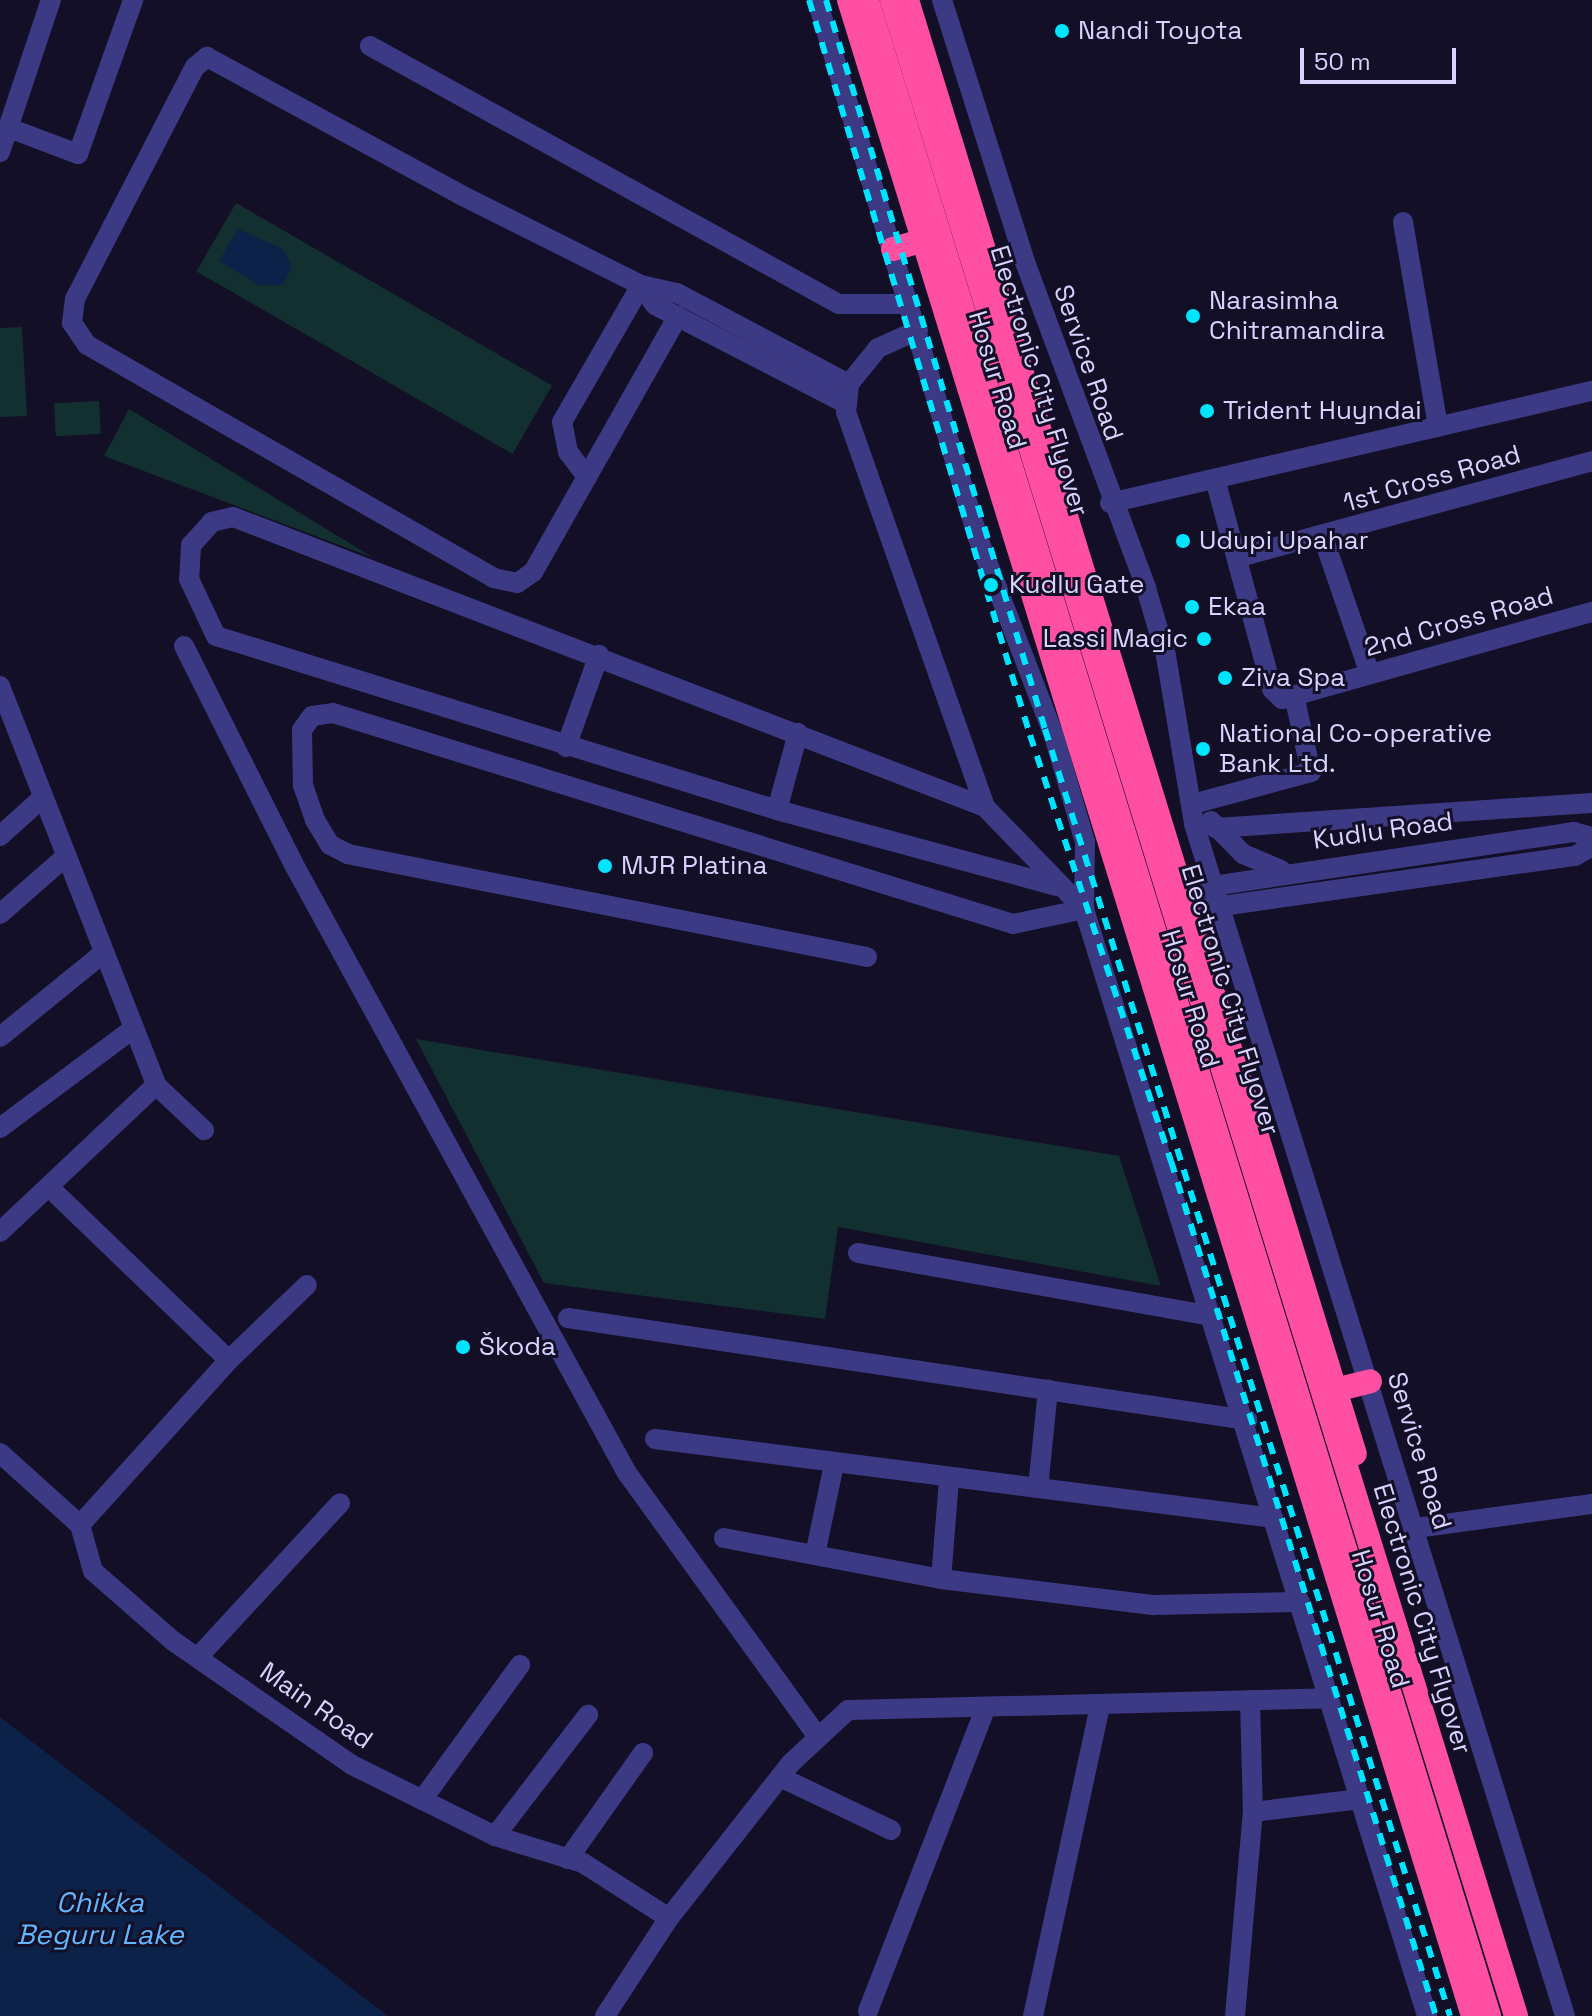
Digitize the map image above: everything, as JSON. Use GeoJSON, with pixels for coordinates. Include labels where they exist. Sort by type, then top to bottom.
{"type":"FeatureCollection","features":[{"type":"Feature","properties":{"kind":"highway","name":"Hosur Road"},"geometry":{"type":"LineString","coordinates":[[849,0],[1135,912],[1473,2016]]}},
{"type":"Feature","properties":{"kind":"highway","name":"Electronic City Flyover"},"geometry":{"type":"LineString","coordinates":[[867,0],[1489,2016]]}},
{"type":"Feature","properties":{"kind":"highway","name":"Electronic City Flyover"},"geometry":{"type":"LineString","coordinates":[[892,0],[1516,2016]]}},
{"type":"Feature","properties":{"kind":"highway","name":"Hosur Road"},"geometry":{"type":"LineString","coordinates":[[907,0],[1528,2016]]}},
{"type":"Feature","properties":{"kind":"highway"},"geometry":{"type":"LineString","coordinates":[[893,249],[924,240]]}},
{"type":"Feature","properties":{"kind":"highway"},"geometry":{"type":"LineString","coordinates":[[1335,1390],[1370,1381]]}},
{"type":"Feature","properties":{"kind":"street"},"geometry":{"type":"LineString","coordinates":[[0,152],[51,0]]}},
{"type":"Feature","properties":{"kind":"street"},"geometry":{"type":"LineString","coordinates":[[9,128],[78,154],[133,0]]}},
{"type":"Feature","properties":{"kind":"street"},"geometry":{"type":"LineString","coordinates":[[817,0],[978,538],[1085,842],[1084,909],[1247,1420],[1273,1518],[1427,2016]]}},
{"type":"Feature","properties":{"kind":"street","name":"Service Road"},"geometry":{"type":"LineString","coordinates":[[942,0],[1110,503],[1166,656],[1183,786],[1220,892],[1565,2016]]}},
{"type":"Feature","properties":{"kind":"street"},"geometry":{"type":"LineString","coordinates":[[370,46],[839,304],[910,304]]}},
{"type":"Feature","properties":{"kind":"street"},"geometry":{"type":"LineString","coordinates":[[678,316],[533,572],[517,583],[494,578],[87,345],[72,323],[75,299],[195,67],[207,57],[641,285],[677,293],[848,394],[985,807],[1056,886],[1084,909]]}},
{"type":"Feature","properties":{"kind":"street"},"geometry":{"type":"LineString","coordinates":[[1403,222],[1438,427]]}},
{"type":"Feature","properties":{"kind":"street"},"geometry":{"type":"LineString","coordinates":[[641,285],[647,300],[848,394]]}},
{"type":"Feature","properties":{"kind":"street"},"geometry":{"type":"LineString","coordinates":[[587,477],[568,452],[562,422],[641,285]]}},
{"type":"Feature","properties":{"kind":"street"},"geometry":{"type":"LineString","coordinates":[[848,394],[878,348],[918,330]]}},
{"type":"Feature","properties":{"kind":"street"},"geometry":{"type":"LineString","coordinates":[[1110,503],[1592,391]]}},
{"type":"Feature","properties":{"kind":"street","name":"1st Cross Road"},"geometry":{"type":"LineString","coordinates":[[1239,557],[1323,537],[1592,461]]}},
{"type":"Feature","properties":{"kind":"street"},"geometry":{"type":"LineString","coordinates":[[1200,802],[1311,772],[1295,700],[1272,689],[1239,557],[1215,479]]}},
{"type":"Feature","properties":{"kind":"street"},"geometry":{"type":"LineString","coordinates":[[985,807],[599,655],[233,517],[212,522],[191,545],[189,579],[216,636],[777,810],[1056,886]]}},
{"type":"Feature","properties":{"kind":"street"},"geometry":{"type":"LineString","coordinates":[[1323,537],[1370,674]]}},
{"type":"Feature","properties":{"kind":"street","name":"2nd Cross Road"},"geometry":{"type":"LineString","coordinates":[[1295,700],[1370,674],[1592,612]]}},
{"type":"Feature","properties":{"kind":"street"},"geometry":{"type":"LineString","coordinates":[[184,646],[293,863],[627,1473],[815,1733]]}},
{"type":"Feature","properties":{"kind":"street"},"geometry":{"type":"LineString","coordinates":[[566,747],[599,655]]}},
{"type":"Feature","properties":{"kind":"street"},"geometry":{"type":"LineString","coordinates":[[0,686],[8,739],[40,800],[156,1085],[204,1130]]}},
{"type":"Feature","properties":{"kind":"street"},"geometry":{"type":"LineString","coordinates":[[867,957],[348,854],[330,845],[315,820],[303,786],[302,730],[312,716],[333,713],[1013,924],[1084,909]]}},
{"type":"Feature","properties":{"kind":"street"},"geometry":{"type":"LineString","coordinates":[[777,810],[798,733]]}},
{"type":"Feature","properties":{"kind":"street"},"geometry":{"type":"LineString","coordinates":[[1179,744],[1200,802],[1215,828],[1243,854],[1285,871]]}},
{"type":"Feature","properties":{"kind":"street"},"geometry":{"type":"LineString","coordinates":[[0,836],[40,800]]}},
{"type":"Feature","properties":{"kind":"street"},"geometry":{"type":"LineString","coordinates":[[1215,828],[1592,803]]}},
{"type":"Feature","properties":{"kind":"street","name":"Kudlu Road"},"geometry":{"type":"LineString","coordinates":[[1220,892],[1285,871],[1574,832],[1592,837]]}},
{"type":"Feature","properties":{"kind":"street","name":"Kudlu Road"},"geometry":{"type":"LineString","coordinates":[[1135,912],[1220,892],[1575,856],[1592,846]]}},
{"type":"Feature","properties":{"kind":"street"},"geometry":{"type":"LineString","coordinates":[[0,914],[64,858]]}},
{"type":"Feature","properties":{"kind":"street"},"geometry":{"type":"LineString","coordinates":[[0,1037],[102,954]]}},
{"type":"Feature","properties":{"kind":"street"},"geometry":{"type":"LineString","coordinates":[[0,1128],[133,1029]]}},
{"type":"Feature","properties":{"kind":"street"},"geometry":{"type":"LineString","coordinates":[[0,1232],[156,1085]]}},
{"type":"Feature","properties":{"kind":"street"},"geometry":{"type":"LineString","coordinates":[[50,1188],[229,1360]]}},
{"type":"Feature","properties":{"kind":"street"},"geometry":{"type":"LineString","coordinates":[[858,1253],[1212,1316]]}},
{"type":"Feature","properties":{"kind":"street"},"geometry":{"type":"LineString","coordinates":[[0,1453],[80,1525],[229,1360],[307,1285]]}},
{"type":"Feature","properties":{"kind":"street"},"geometry":{"type":"LineString","coordinates":[[568,1318],[1247,1420]]}},
{"type":"Feature","properties":{"kind":"street"},"geometry":{"type":"LineString","coordinates":[[1038,1488],[1048,1390]]}},
{"type":"Feature","properties":{"kind":"street"},"geometry":{"type":"LineString","coordinates":[[655,1439],[1273,1518]]}},
{"type":"Feature","properties":{"kind":"street"},"geometry":{"type":"LineString","coordinates":[[815,1555],[834,1464]]}},
{"type":"Feature","properties":{"kind":"street"},"geometry":{"type":"LineString","coordinates":[[941,1579],[949,1479]]}},
{"type":"Feature","properties":{"kind":"street"},"geometry":{"type":"LineString","coordinates":[[199,1656],[340,1503]]}},
{"type":"Feature","properties":{"kind":"street"},"geometry":{"type":"LineString","coordinates":[[1416,1528],[1592,1504]]}},
{"type":"Feature","properties":{"kind":"street","name":"Main Road"},"geometry":{"type":"LineString","coordinates":[[80,1525],[93,1571],[199,1656],[352,1765],[495,1836],[568,1859],[669,1918]]}},
{"type":"Feature","properties":{"kind":"street"},"geometry":{"type":"LineString","coordinates":[[724,1538],[941,1579],[1154,1605],[1300,1602]]}},
{"type":"Feature","properties":{"kind":"street"},"geometry":{"type":"LineString","coordinates":[[422,1800],[520,1665]]}},
{"type":"Feature","properties":{"kind":"street"},"geometry":{"type":"LineString","coordinates":[[605,2016],[669,1918],[780,1777],[815,1733],[848,1710],[985,1709],[1329,1698]]}},
{"type":"Feature","properties":{"kind":"street"},"geometry":{"type":"LineString","coordinates":[[1235,2016],[1253,1812],[1250,1700]]}},
{"type":"Feature","properties":{"kind":"street"},"geometry":{"type":"LineString","coordinates":[[1033,2016],[1100,1705]]}},
{"type":"Feature","properties":{"kind":"street"},"geometry":{"type":"LineString","coordinates":[[868,2011],[985,1709]]}},
{"type":"Feature","properties":{"kind":"street"},"geometry":{"type":"LineString","coordinates":[[495,1836],[588,1715]]}},
{"type":"Feature","properties":{"kind":"street"},"geometry":{"type":"LineString","coordinates":[[568,1859],[643,1753]]}},
{"type":"Feature","properties":{"kind":"street"},"geometry":{"type":"LineString","coordinates":[[780,1777],[891,1830]]}},
{"type":"Feature","properties":{"kind":"street"},"geometry":{"type":"LineString","coordinates":[[1253,1812],[1360,1799]]}},
{"type":"Feature","properties":{"kind":"green space"},"geometry":{"type":"Polygon","coordinates":[[[236,203],[552,385],[513,454],[197,271],[236,203]]]}},
{"type":"Feature","properties":{"kind":"green space"},"geometry":{"type":"Polygon","coordinates":[[[22,327],[27,416],[0,417],[0,328],[22,327]]]}},
{"type":"Feature","properties":{"kind":"green space"},"geometry":{"type":"Polygon","coordinates":[[[99,401],[101,434],[56,436],[54,403],[99,401]]]}},
{"type":"Feature","properties":{"kind":"green space"},"geometry":{"type":"Polygon","coordinates":[[[129,409],[374,558],[104,456],[129,409]]]}},
{"type":"Feature","properties":{"kind":"green space"},"geometry":{"type":"Polygon","coordinates":[[[416,1039],[1119,1156],[1161,1286],[838,1227],[825,1319],[544,1283],[416,1039]]]}},
{"type":"Feature","properties":{"kind":"water"},"geometry":{"type":"Polygon","coordinates":[[[238,229],[283,249],[292,267],[283,285],[259,285],[219,261],[238,229]]]}},
{"type":"Feature","properties":{"kind":"water","name":"Chikka Beguru Lake"},"geometry":{"type":"Polygon","coordinates":[[[0,1717],[388,2016],[0,2016],[0,1717]]]}},
{"type":"Feature","properties":{"kind":"railway"},"geometry":{"type":"LineString","coordinates":[[809,0],[1030,735],[1171,1161],[1436,2016]]}},
{"type":"Feature","properties":{"kind":"railway"},"geometry":{"type":"LineString","coordinates":[[826,0],[1045,729],[1450,2016]]}},
{"type":"Feature","properties":{"kind":"place","name":"Nandi Toyota"},"geometry":{"type":"Point","coordinates":[1062,31]}},
{"type":"Feature","properties":{"kind":"place","name":"Narasimha Chitramandira"},"geometry":{"type":"Point","coordinates":[1193,316]}},
{"type":"Feature","properties":{"kind":"place","name":"Trident Huyndai"},"geometry":{"type":"Point","coordinates":[1207,411]}},
{"type":"Feature","properties":{"kind":"place","name":"Udupi Upahar"},"geometry":{"type":"Point","coordinates":[1183,541]}},
{"type":"Feature","properties":{"kind":"place","name":"Kudlu Gate"},"geometry":{"type":"Point","coordinates":[991,585]}},
{"type":"Feature","properties":{"kind":"place","name":"Ekaa"},"geometry":{"type":"Point","coordinates":[1192,607]}},
{"type":"Feature","properties":{"kind":"place","name":"Lassi Magic"},"geometry":{"type":"Point","coordinates":[1204,639]}},
{"type":"Feature","properties":{"kind":"place","name":"Ziva Spa"},"geometry":{"type":"Point","coordinates":[1225,678]}},
{"type":"Feature","properties":{"kind":"place","name":"National Co-operative Bank Ltd."},"geometry":{"type":"Point","coordinates":[1203,749]}},
{"type":"Feature","properties":{"kind":"place","name":"MJR Platina"},"geometry":{"type":"Point","coordinates":[605,866]}},
{"type":"Feature","properties":{"kind":"place","name":"Škoda"},"geometry":{"type":"Point","coordinates":[463,1347]}}]}
